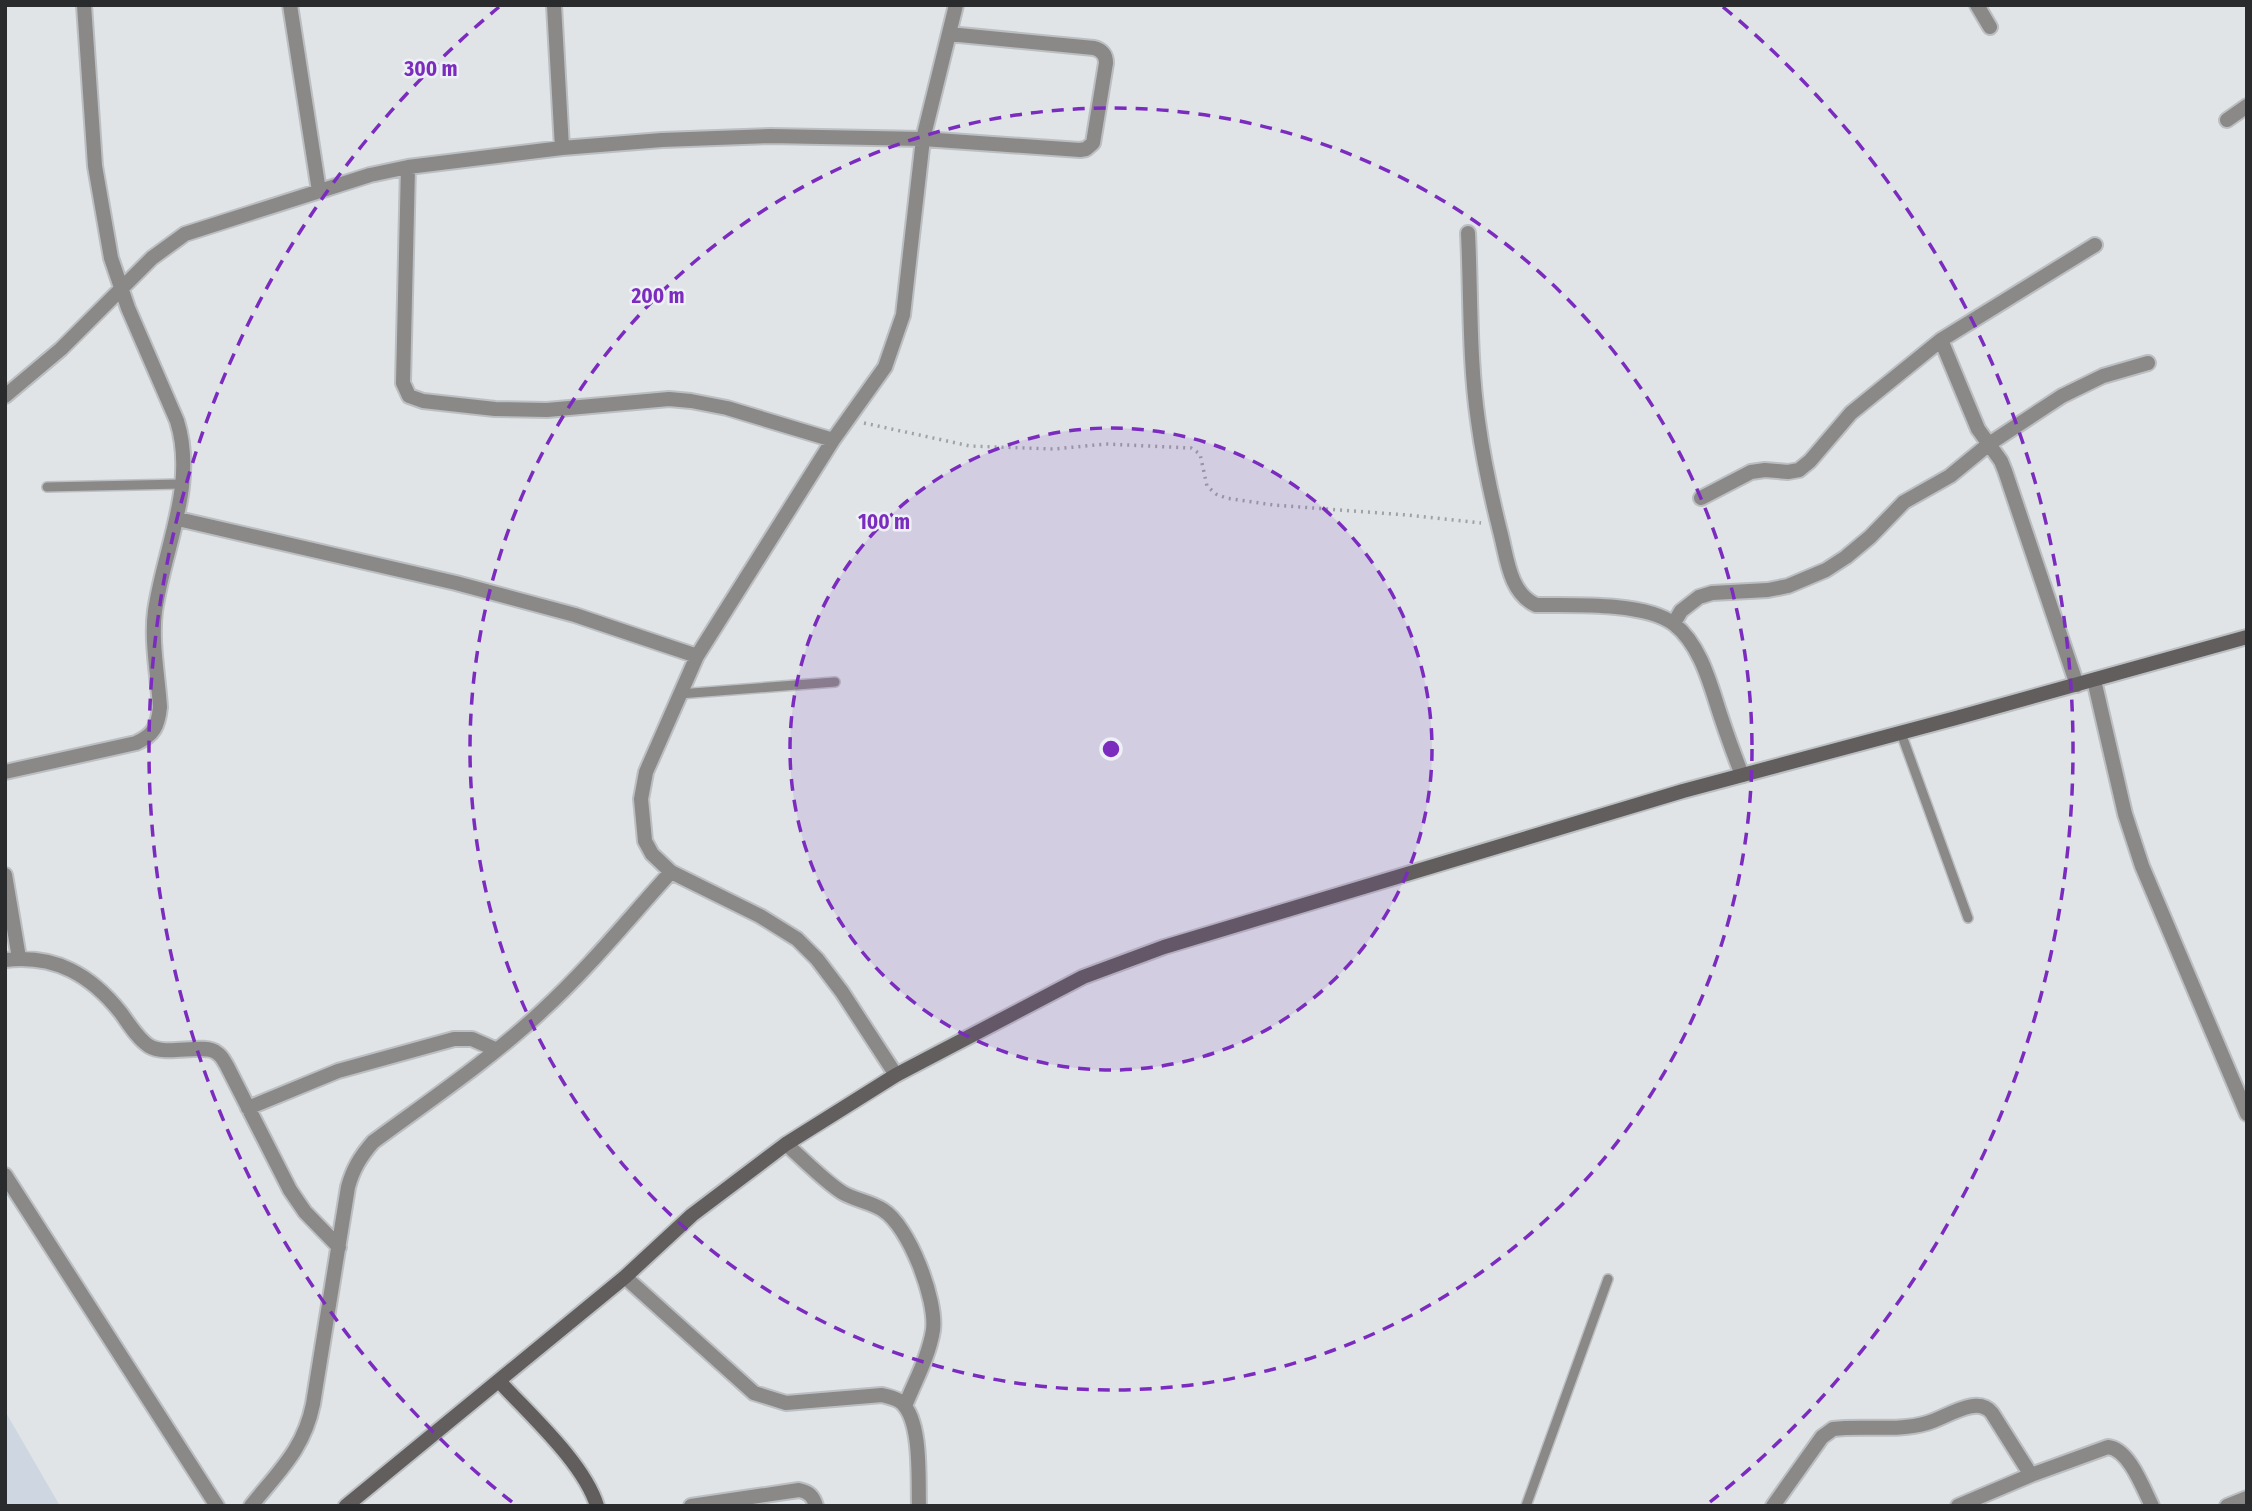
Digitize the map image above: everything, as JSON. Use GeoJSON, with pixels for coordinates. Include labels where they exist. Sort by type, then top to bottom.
{"type":"FeatureCollection","features":[{"type":"Feature","properties":{"kind":"main road"},"geometry":{"type":"LineString","coordinates":[[346,1506],[625,1278],[692,1215],[786,1143],[896,1074],[1083,977],[1152,951],[1683,790],[2247,637]]}},
{"type":"Feature","properties":{"kind":"main road"},"geometry":{"type":"LineString","coordinates":[[499,1381],[568,1457],[593,1491],[597,1506]]}},
{"type":"Feature","properties":{"kind":"street"},"geometry":{"type":"LineString","coordinates":[[5,772],[136,743],[155,731],[159,721],[154,614],[178,519],[183,438],[111,258],[95,166],[84,5]]}},
{"type":"Feature","properties":{"kind":"street"},"geometry":{"type":"LineString","coordinates":[[290,5],[319,191]]}},
{"type":"Feature","properties":{"kind":"street"},"geometry":{"type":"LineString","coordinates":[[554,5],[562,148]]}},
{"type":"Feature","properties":{"kind":"street"},"geometry":{"type":"LineString","coordinates":[[896,1074],[842,992],[797,939],[761,916],[671,872],[652,854],[645,841],[641,799],[646,772],[696,656],[833,440],[885,367],[904,315],[923,139],[956,5]]}},
{"type":"Feature","properties":{"kind":"street"},"geometry":{"type":"LineString","coordinates":[[1977,5],[1990,27]]}},
{"type":"Feature","properties":{"kind":"street"},"geometry":{"type":"LineString","coordinates":[[5,396],[61,349],[152,258],[185,234],[370,175],[408,167],[562,148],[662,139],[770,136],[923,139],[1080,150],[1093,143],[1106,63],[1101,50],[949,34]]}},
{"type":"Feature","properties":{"kind":"street"},"geometry":{"type":"LineString","coordinates":[[2227,120],[2247,106]]}},
{"type":"Feature","properties":{"kind":"street"},"geometry":{"type":"LineString","coordinates":[[408,167],[403,383],[410,396],[423,401],[495,409],[547,410],[668,399],[691,401],[727,408],[833,440]]}},
{"type":"Feature","properties":{"kind":"street"},"geometry":{"type":"LineString","coordinates":[[1468,233],[1473,370],[1478,420],[1498,524],[1515,585],[1527,601],[1536,605],[1630,610],[1660,617],[1674,624],[1702,661],[1742,775]]}},
{"type":"Feature","properties":{"kind":"street"},"geometry":{"type":"LineString","coordinates":[[1701,498],[1751,472],[1793,472],[1805,466],[1851,413],[1941,340],[2095,245]]}},
{"type":"Feature","properties":{"kind":"street"},"geometry":{"type":"LineString","coordinates":[[1941,340],[1974,421],[2005,471],[2077,685]]}},
{"type":"Feature","properties":{"kind":"street"},"geometry":{"type":"LineString","coordinates":[[1674,624],[1681,611],[1699,597],[1712,593],[1768,590],[1788,586],[1826,570],[1870,537],[1904,502],[1950,476],[1989,444],[2082,385],[2148,363]]}},
{"type":"Feature","properties":{"kind":"street"},"geometry":{"type":"LineString","coordinates":[[178,519],[456,583],[575,615],[696,656]]}},
{"type":"Feature","properties":{"kind":"street"},"geometry":{"type":"LineString","coordinates":[[2094,680],[2125,814],[2139,857],[2247,1114]]}},
{"type":"Feature","properties":{"kind":"street"},"geometry":{"type":"LineString","coordinates":[[251,1506],[297,1450],[306,1433],[348,1187],[362,1155],[373,1142],[497,1050],[543,1010],[577,977],[671,872]]}},
{"type":"Feature","properties":{"kind":"street"},"geometry":{"type":"LineString","coordinates":[[5,875],[12,959],[47,961],[70,968],[94,983],[147,1045],[166,1050],[207,1049],[216,1052],[227,1066],[290,1190],[305,1212],[339,1247]]}},
{"type":"Feature","properties":{"kind":"street"},"geometry":{"type":"LineString","coordinates":[[248,1108],[338,1071],[454,1039],[472,1039],[497,1050]]}},
{"type":"Feature","properties":{"kind":"street"},"geometry":{"type":"LineString","coordinates":[[786,1143],[841,1192],[883,1210],[899,1226],[912,1247],[933,1309],[933,1327],[929,1349],[905,1406]]}},
{"type":"Feature","properties":{"kind":"street"},"geometry":{"type":"LineString","coordinates":[[5,1175],[217,1506]]}},
{"type":"Feature","properties":{"kind":"street"},"geometry":{"type":"LineString","coordinates":[[625,1278],[754,1393],[786,1403],[882,1395],[897,1399],[905,1406],[915,1426],[919,1506]]}},
{"type":"Feature","properties":{"kind":"street"},"geometry":{"type":"LineString","coordinates":[[1773,1506],[1822,1437],[1833,1429],[1924,1424],[1977,1404],[1988,1407],[2031,1475]]}},
{"type":"Feature","properties":{"kind":"street"},"geometry":{"type":"LineString","coordinates":[[1958,1506],[2101,1448],[2113,1447],[2122,1452],[2128,1461],[2152,1506]]}},
{"type":"Feature","properties":{"kind":"street"},"geometry":{"type":"LineString","coordinates":[[691,1506],[799,1489],[813,1497],[816,1506]]}},
{"type":"Feature","properties":{"kind":"street"},"geometry":{"type":"LineString","coordinates":[[2227,1506],[2247,1498]]}},
{"type":"Feature","properties":{"kind":"lane"},"geometry":{"type":"LineString","coordinates":[[47,487],[181,484]]}},
{"type":"Feature","properties":{"kind":"lane"},"geometry":{"type":"LineString","coordinates":[[679,694],[835,682]]}},
{"type":"Feature","properties":{"kind":"lane"},"geometry":{"type":"LineString","coordinates":[[1901,733],[1968,918]]}},
{"type":"Feature","properties":{"kind":"lane"},"geometry":{"type":"LineString","coordinates":[[1526,1506],[1608,1279]]}},
{"type":"Feature","properties":{"kind":"path"},"geometry":{"type":"LineString","coordinates":[[848,420],[970,446],[1054,449],[1106,444],[1191,448],[1200,454],[1206,486],[1226,498],[1273,505],[1498,524]]}},
{"type":"Feature","properties":{"kind":"shaded area"},"geometry":{"type":"Polygon","coordinates":[[[5,1411],[60,1506],[5,1506],[5,1411]]]}}]}
